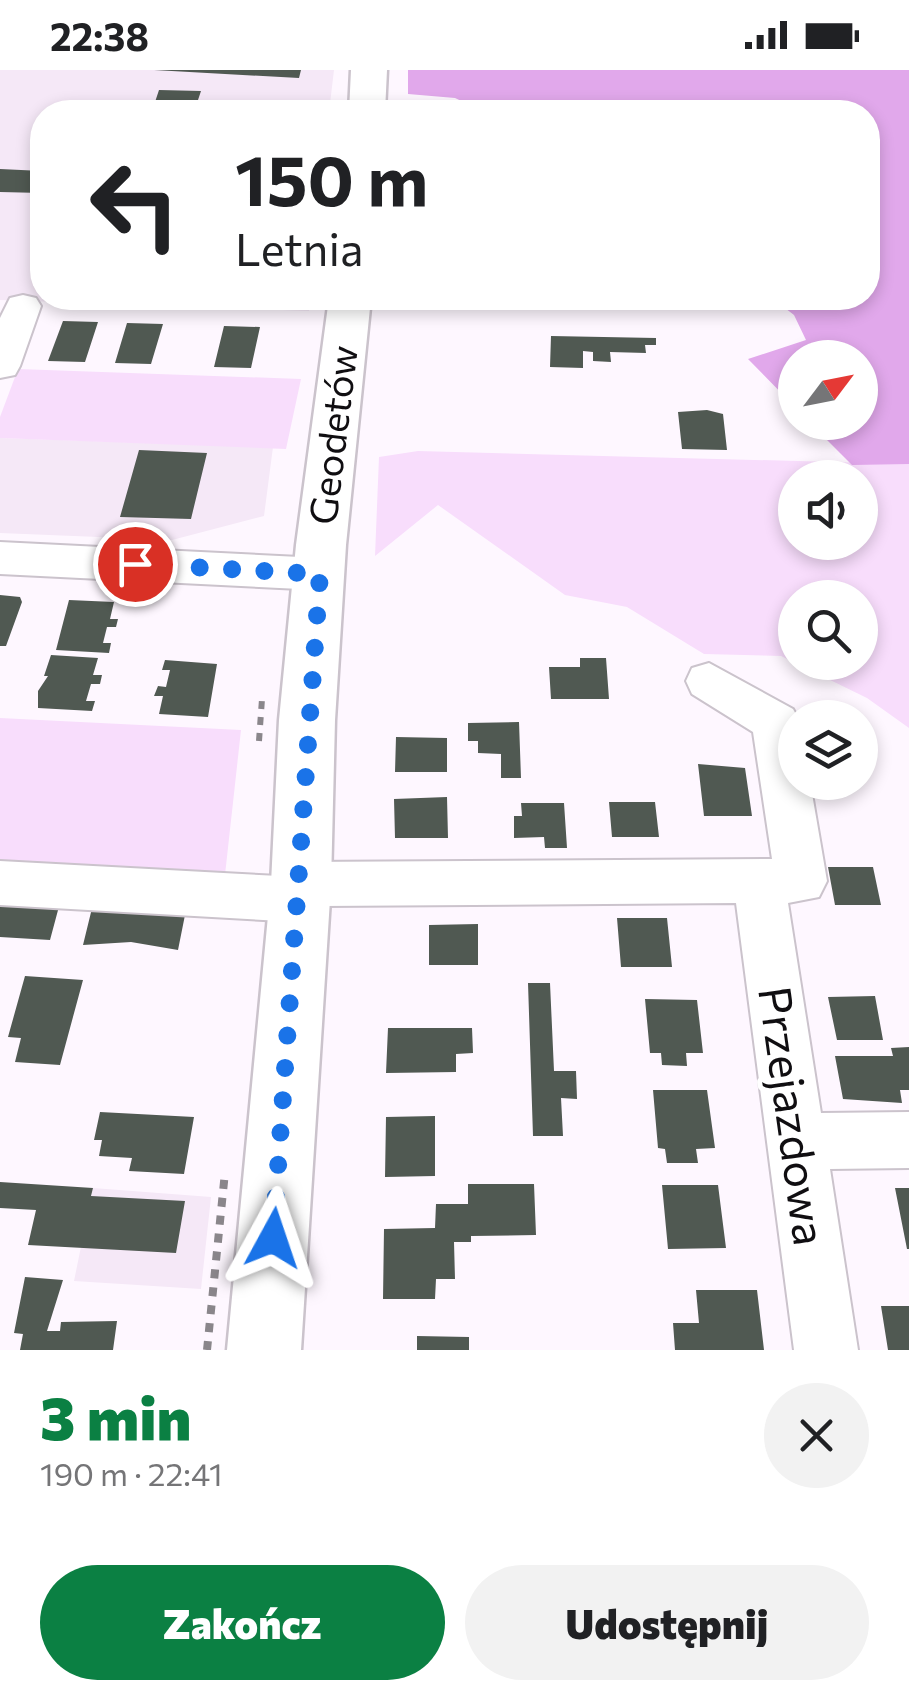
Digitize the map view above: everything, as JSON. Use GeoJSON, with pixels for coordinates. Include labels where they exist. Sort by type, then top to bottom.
{"type":"FeatureCollection","features":[{"type":"Feature","properties":{"kind":"main road"},"geometry":{"type":"LineString","coordinates":[[368,100],[369,70]]}},
{"type":"Feature","properties":{"kind":"main road","name":"Geodetów"},"geometry":{"type":"LineString","coordinates":[[264,1350],[300,892],[307,720],[349,310]]}},
{"type":"Feature","properties":{"kind":"street"},"geometry":{"type":"LineString","coordinates":[[0,366],[24,306]]}},
{"type":"Feature","properties":{"kind":"street"},"geometry":{"type":"LineString","coordinates":[[0,558],[320,574]]}},
{"type":"Feature","properties":{"kind":"street"},"geometry":{"type":"LineString","coordinates":[[0,883],[300,892],[800,881],[776,722],[709,681]]}},
{"type":"Feature","properties":{"kind":"street","name":"Przejazdowa"},"geometry":{"type":"LineString","coordinates":[[759,882],[826,1350]]}},
{"type":"Feature","properties":{"kind":"street"},"geometry":{"type":"LineString","coordinates":[[795,1141],[909,1140]]}},
{"type":"Feature","properties":{"kind":"shaded area"},"geometry":{"type":"Polygon","coordinates":[[[0,70],[334,70],[330,100],[30,100],[30,301],[0,300],[0,70]]]}},
{"type":"Feature","properties":{"kind":"shaded area"},"geometry":{"type":"Polygon","coordinates":[[[408,70],[909,70],[909,464],[847,460],[827,440],[878,440],[878,340],[806,340],[788,310],[880,310],[880,100],[455,98],[408,94],[408,70]]]}},
{"type":"Feature","properties":{"kind":"shaded area"},"geometry":{"type":"Polygon","coordinates":[[[778,349],[778,390],[748,359],[778,349]]]}},
{"type":"Feature","properties":{"kind":"shaded area"},"geometry":{"type":"Polygon","coordinates":[[[18,369],[301,379],[286,449],[0,438],[0,417],[18,369]]]}},
{"type":"Feature","properties":{"kind":"shaded area"},"geometry":{"type":"Polygon","coordinates":[[[0,438],[273,447],[264,516],[172,540],[0,533],[0,438]]]}},
{"type":"Feature","properties":{"kind":"shaded area"},"geometry":{"type":"Polygon","coordinates":[[[418,451],[778,461],[778,560],[878,560],[878,463],[909,464],[909,728],[878,706],[878,700],[870,700],[830,680],[878,680],[878,580],[778,580],[778,656],[704,654],[627,607],[565,595],[438,505],[375,556],[379,457],[418,451]]]}},
{"type":"Feature","properties":{"kind":"shaded area"},"geometry":{"type":"Polygon","coordinates":[[[0,718],[241,730],[224,884],[0,873],[0,718]]]}},
{"type":"Feature","properties":{"kind":"shaded area"},"geometry":{"type":"Polygon","coordinates":[[[93,1188],[211,1197],[201,1289],[74,1281],[93,1188]]]}},
{"type":"Feature","properties":{"kind":"building"},"geometry":{"type":"Polygon","coordinates":[[[154,70],[301,70],[299,78],[154,70]]]}},
{"type":"Feature","properties":{"kind":"building"},"geometry":{"type":"Polygon","coordinates":[[[159,90],[201,91],[198,100],[156,100],[159,90]]]}},
{"type":"Feature","properties":{"kind":"building"},"geometry":{"type":"Polygon","coordinates":[[[0,169],[30,170],[30,193],[0,192],[0,169]]]}},
{"type":"Feature","properties":{"kind":"building"},"geometry":{"type":"Polygon","coordinates":[[[63,321],[98,322],[85,362],[48,361],[63,321]]]}},
{"type":"Feature","properties":{"kind":"building"},"geometry":{"type":"Polygon","coordinates":[[[127,323],[163,324],[151,364],[115,363],[127,323]]]}},
{"type":"Feature","properties":{"kind":"building"},"geometry":{"type":"Polygon","coordinates":[[[224,326],[260,327],[251,368],[214,367],[224,326]]]}},
{"type":"Feature","properties":{"kind":"building"},"geometry":{"type":"Polygon","coordinates":[[[551,336],[656,338],[656,345],[645,345],[646,353],[610,352],[611,362],[593,361],[593,352],[583,351],[583,368],[550,367],[551,336]]]}},
{"type":"Feature","properties":{"kind":"building"},"geometry":{"type":"Polygon","coordinates":[[[707,410],[723,414],[727,450],[682,449],[678,412],[707,410]]]}},
{"type":"Feature","properties":{"kind":"building"},"geometry":{"type":"Polygon","coordinates":[[[139,450],[207,453],[191,519],[120,517],[139,450]]]}},
{"type":"Feature","properties":{"kind":"building"},"geometry":{"type":"Polygon","coordinates":[[[0,595],[20,597],[22,602],[6,646],[0,646],[0,595]]]}},
{"type":"Feature","properties":{"kind":"building"},"geometry":{"type":"Polygon","coordinates":[[[69,600],[114,602],[110,619],[118,619],[116,627],[107,627],[103,643],[111,643],[109,653],[56,650],[69,600]]]}},
{"type":"Feature","properties":{"kind":"building"},"geometry":{"type":"Polygon","coordinates":[[[51,655],[98,658],[93,675],[102,675],[100,684],[91,684],[86,701],[95,701],[92,711],[38,708],[38,691],[48,676],[44,676],[51,655]]]}},
{"type":"Feature","properties":{"kind":"building"},"geometry":{"type":"Polygon","coordinates":[[[580,658],[606,658],[609,699],[551,699],[549,667],[580,667],[580,658]]]}},
{"type":"Feature","properties":{"kind":"building"},"geometry":{"type":"Polygon","coordinates":[[[165,660],[217,664],[208,717],[159,714],[163,696],[154,696],[158,686],[166,687],[170,670],[162,670],[165,660]]]}},
{"type":"Feature","properties":{"kind":"building"},"geometry":{"type":"Polygon","coordinates":[[[519,722],[521,778],[501,778],[501,754],[478,753],[478,741],[468,741],[468,723],[519,722]]]}},
{"type":"Feature","properties":{"kind":"building"},"geometry":{"type":"Polygon","coordinates":[[[396,737],[447,738],[447,772],[395,772],[396,737]]]}},
{"type":"Feature","properties":{"kind":"building"},"geometry":{"type":"Polygon","coordinates":[[[698,764],[745,768],[752,816],[704,816],[698,764]]]}},
{"type":"Feature","properties":{"kind":"building"},"geometry":{"type":"Polygon","coordinates":[[[447,797],[448,838],[395,838],[394,799],[447,797]]]}},
{"type":"Feature","properties":{"kind":"building"},"geometry":{"type":"Polygon","coordinates":[[[609,802],[655,802],[659,837],[612,837],[609,802]]]}},
{"type":"Feature","properties":{"kind":"building"},"geometry":{"type":"Polygon","coordinates":[[[521,803],[564,803],[567,848],[545,848],[544,837],[514,838],[514,816],[522,816],[521,803]]]}},
{"type":"Feature","properties":{"kind":"building"},"geometry":{"type":"Polygon","coordinates":[[[828,867],[873,867],[881,905],[835,905],[828,867]]]}},
{"type":"Feature","properties":{"kind":"building"},"geometry":{"type":"Polygon","coordinates":[[[0,896],[61,899],[50,940],[0,937],[0,896]]]}},
{"type":"Feature","properties":{"kind":"building"},"geometry":{"type":"Polygon","coordinates":[[[94,900],[187,905],[178,950],[131,942],[83,945],[94,900]]]}},
{"type":"Feature","properties":{"kind":"building"},"geometry":{"type":"Polygon","coordinates":[[[617,918],[667,918],[672,967],[621,967],[617,918]]]}},
{"type":"Feature","properties":{"kind":"building"},"geometry":{"type":"Polygon","coordinates":[[[478,924],[478,965],[429,965],[429,925],[478,924]]]}},
{"type":"Feature","properties":{"kind":"building"},"geometry":{"type":"Polygon","coordinates":[[[25,976],[83,980],[60,1065],[15,1062],[21,1038],[8,1037],[25,976]]]}},
{"type":"Feature","properties":{"kind":"building"},"geometry":{"type":"Polygon","coordinates":[[[528,983],[550,983],[554,1071],[576,1071],[577,1099],[561,1098],[563,1136],[533,1136],[528,983]]]}},
{"type":"Feature","properties":{"kind":"building"},"geometry":{"type":"Polygon","coordinates":[[[875,996],[883,1040],[837,1040],[828,997],[875,996]]]}},
{"type":"Feature","properties":{"kind":"building"},"geometry":{"type":"Polygon","coordinates":[[[645,999],[697,1000],[703,1053],[686,1053],[687,1066],[662,1065],[661,1053],[650,1053],[645,999]]]}},
{"type":"Feature","properties":{"kind":"building"},"geometry":{"type":"Polygon","coordinates":[[[388,1028],[472,1028],[473,1053],[456,1054],[456,1072],[386,1073],[388,1028]]]}},
{"type":"Feature","properties":{"kind":"building"},"geometry":{"type":"Polygon","coordinates":[[[909,1047],[909,1090],[900,1090],[902,1103],[843,1099],[835,1056],[893,1056],[891,1048],[909,1047]]]}},
{"type":"Feature","properties":{"kind":"building"},"geometry":{"type":"Polygon","coordinates":[[[653,1090],[707,1090],[715,1148],[696,1149],[698,1163],[667,1163],[665,1149],[658,1148],[653,1090]]]}},
{"type":"Feature","properties":{"kind":"building"},"geometry":{"type":"Polygon","coordinates":[[[100,1112],[194,1117],[184,1174],[129,1171],[132,1158],[99,1156],[102,1140],[94,1140],[100,1112]]]}},
{"type":"Feature","properties":{"kind":"building"},"geometry":{"type":"Polygon","coordinates":[[[435,1116],[435,1176],[385,1177],[386,1117],[435,1116]]]}},
{"type":"Feature","properties":{"kind":"building"},"geometry":{"type":"Polygon","coordinates":[[[0,1182],[93,1188],[91,1196],[185,1201],[176,1253],[28,1245],[36,1210],[0,1208],[0,1182]]]}},
{"type":"Feature","properties":{"kind":"building"},"geometry":{"type":"Polygon","coordinates":[[[468,1184],[534,1184],[536,1235],[471,1236],[471,1242],[454,1242],[455,1279],[436,1279],[435,1299],[383,1299],[384,1229],[435,1228],[436,1204],[468,1204],[468,1184]]]}},
{"type":"Feature","properties":{"kind":"building"},"geometry":{"type":"Polygon","coordinates":[[[662,1185],[718,1185],[726,1248],[668,1249],[662,1185]]]}},
{"type":"Feature","properties":{"kind":"building"},"geometry":{"type":"Polygon","coordinates":[[[895,1188],[909,1188],[909,1249],[907,1249],[895,1188]]]}},
{"type":"Feature","properties":{"kind":"building"},"geometry":{"type":"Polygon","coordinates":[[[25,1277],[63,1280],[47,1331],[60,1331],[61,1322],[117,1321],[113,1350],[20,1350],[23,1334],[14,1333],[25,1277]]]}},
{"type":"Feature","properties":{"kind":"building"},"geometry":{"type":"Polygon","coordinates":[[[696,1290],[757,1290],[764,1350],[675,1350],[673,1323],[699,1323],[696,1290]]]}},
{"type":"Feature","properties":{"kind":"building"},"geometry":{"type":"Polygon","coordinates":[[[881,1306],[909,1306],[909,1350],[888,1350],[881,1306]]]}},
{"type":"Feature","properties":{"kind":"building"},"geometry":{"type":"Polygon","coordinates":[[[417,1336],[469,1337],[469,1350],[417,1350],[417,1336]]]}},
{"type":"Feature","properties":{"kind":"route"},"geometry":{"type":"LineString","coordinates":[[135,564],[320,574],[273,1238]]}}]}
